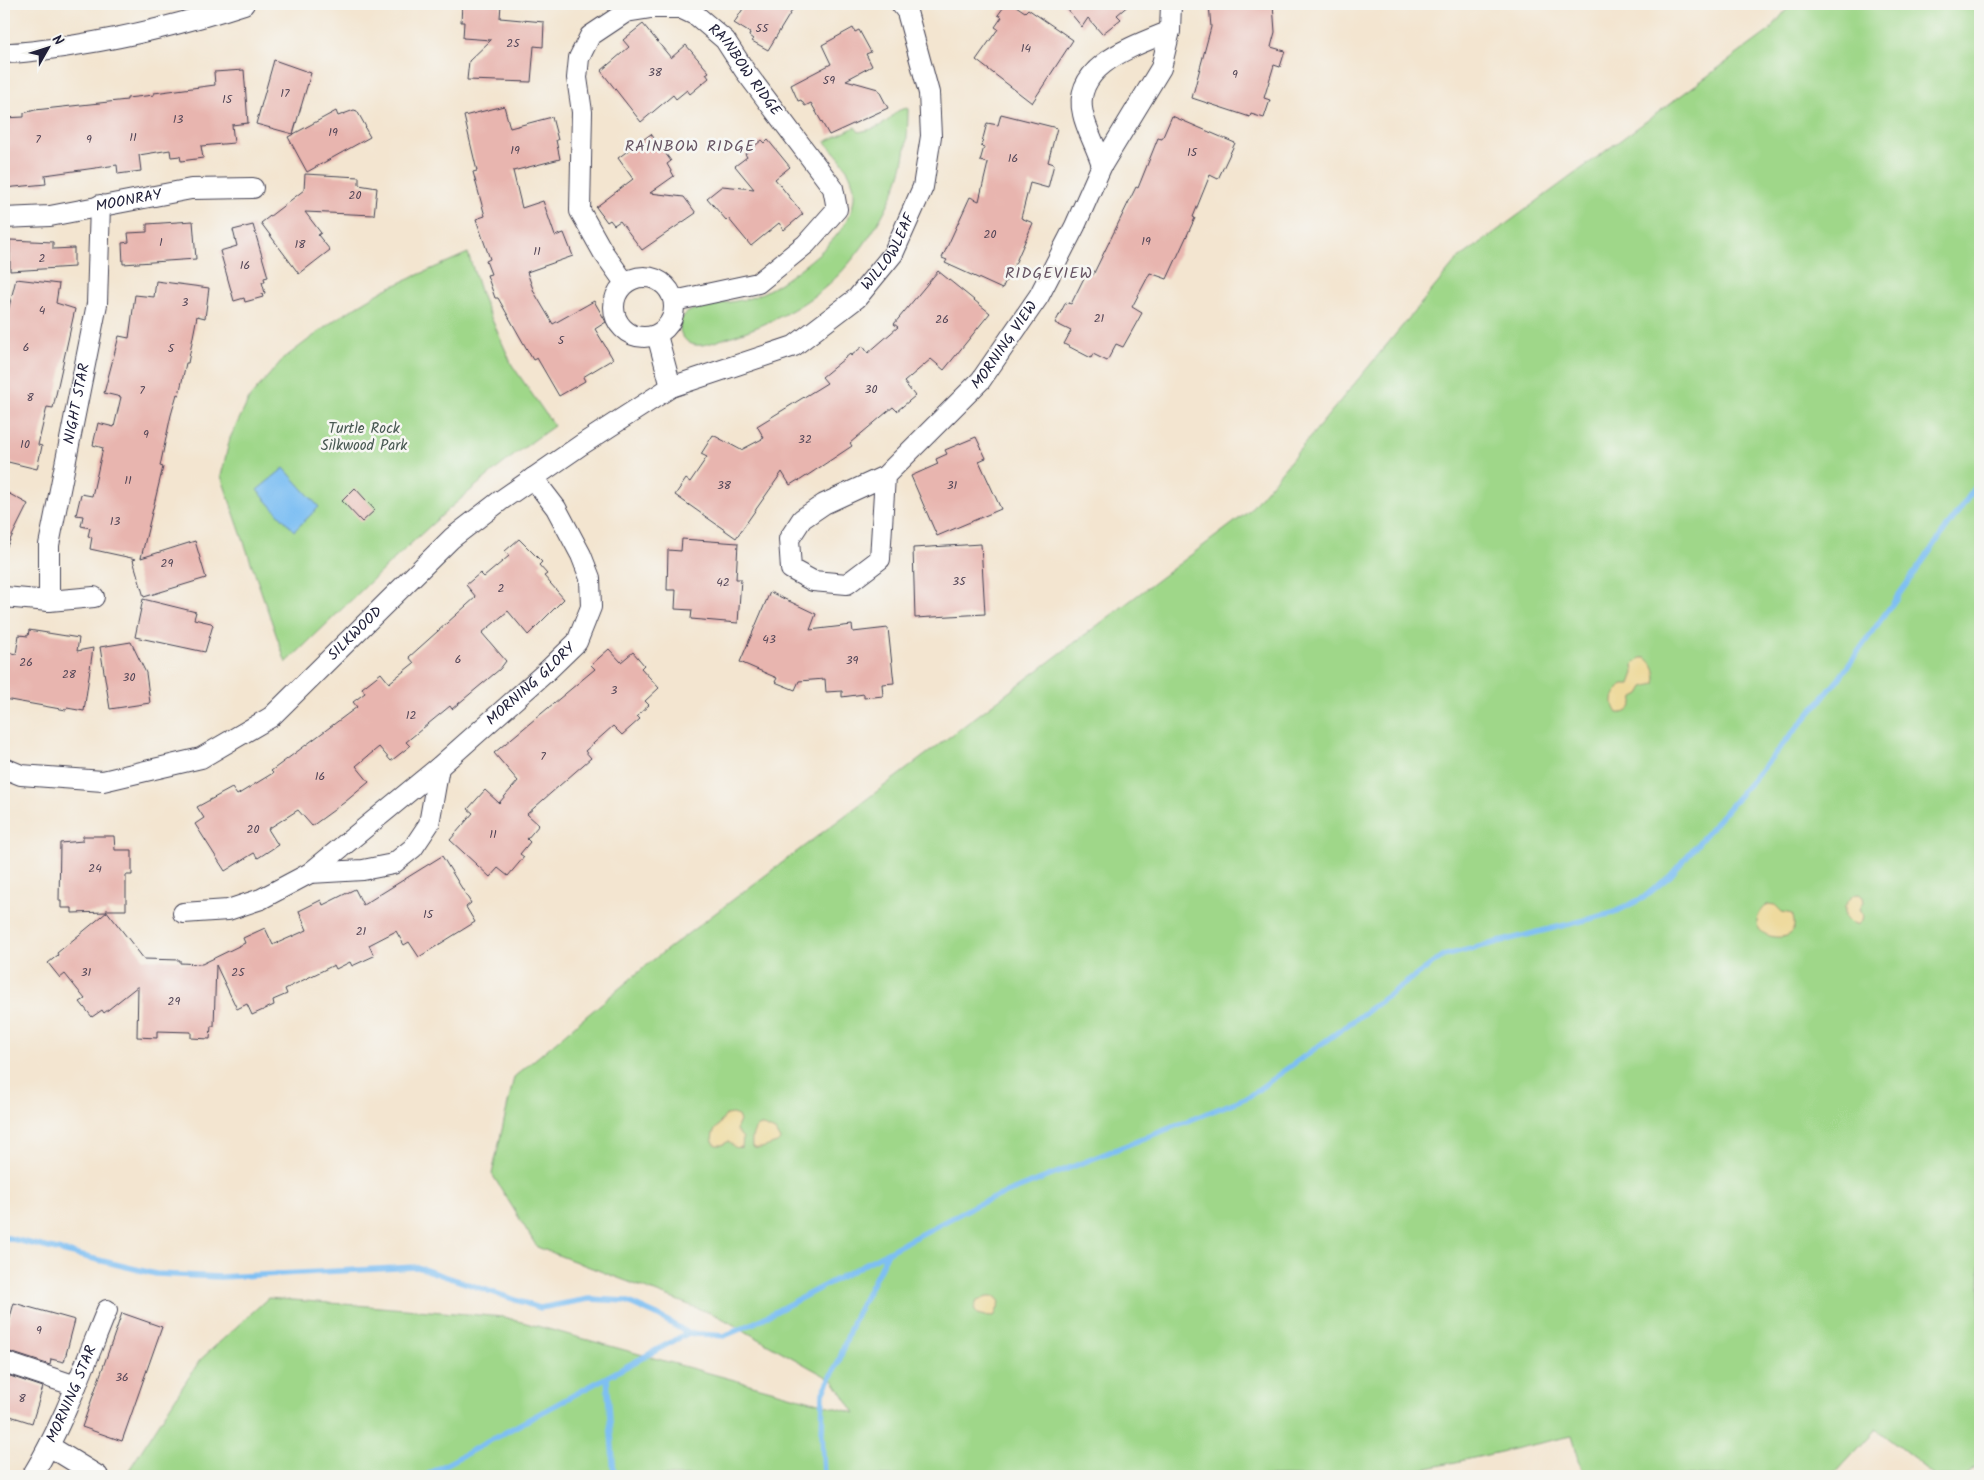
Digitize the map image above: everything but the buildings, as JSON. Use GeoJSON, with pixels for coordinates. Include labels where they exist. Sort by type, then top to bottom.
{"type":"FeatureCollection","features":[{"type":"Feature","properties":{"kind":"street"},"geometry":{"type":"LineString","coordinates":[[4,53],[25,53],[120,38],[200,18],[244,4]]}},
{"type":"Feature","properties":{"kind":"street","name":"MORNING VIEW"},"geometry":{"type":"LineString","coordinates":[[885,476],[880,559],[847,584],[813,581],[791,569],[788,539],[802,518],[824,504],[885,476],[981,380],[1039,296],[1075,226],[1102,164],[1161,68],[1170,31],[1170,4]]}},
{"type":"Feature","properties":{"kind":"street","name":"WILLOWLEAF"},"geometry":{"type":"LineString","coordinates":[[671,388],[794,346],[856,298],[893,254],[923,187],[931,136],[929,93],[909,6]]}},
{"type":"Feature","properties":{"kind":"street","name":"RAINBOW RIDGE"},"geometry":{"type":"LineString","coordinates":[[625,283],[603,252],[580,211],[582,112],[577,78],[579,58],[590,36],[626,12],[651,8],[680,8],[697,16],[725,40],[744,71],[833,188],[837,209],[806,244],[758,283],[674,300]]}},
{"type":"Feature","properties":{"kind":"street"},"geometry":{"type":"LineString","coordinates":[[1102,164],[1082,114],[1082,94],[1089,79],[1112,57],[1170,31]]}},
{"type":"Feature","properties":{"kind":"street","name":"MOONRAY"},"geometry":{"type":"LineString","coordinates":[[4,218],[50,216],[191,189],[253,188]]}},
{"type":"Feature","properties":{"kind":"street","name":"NIGHT STAR"},"geometry":{"type":"LineString","coordinates":[[49,602],[49,545],[97,304],[100,206]]}},
{"type":"Feature","properties":{"kind":"street"},"geometry":{"type":"LineString","coordinates":[[644,277],[654,278],[670,291],[674,300],[672,321],[665,330],[657,335],[647,338],[628,334],[616,319],[614,300],[625,283],[644,277]]}},
{"type":"Feature","properties":{"kind":"street"},"geometry":{"type":"LineString","coordinates":[[657,335],[671,388]]}},
{"type":"Feature","properties":{"kind":"street","name":"SILKWOOD"},"geometry":{"type":"LineString","coordinates":[[4,768],[21,775],[103,782],[201,758],[271,717],[452,538],[533,478],[671,388]]}},
{"type":"Feature","properties":{"kind":"street","name":"MORNING GLORY"},"geometry":{"type":"LineString","coordinates":[[183,913],[228,910],[261,899],[310,873],[439,766],[546,672],[577,642],[591,606],[590,578],[581,555],[556,508],[533,478]]}},
{"type":"Feature","properties":{"kind":"street"},"geometry":{"type":"LineString","coordinates":[[4,597],[49,602],[94,597]]}},
{"type":"Feature","properties":{"kind":"street","name":"MORNING GLORY"},"geometry":{"type":"LineString","coordinates":[[310,873],[363,870],[393,864],[413,848],[429,824],[439,766]]}},
{"type":"Feature","properties":{"kind":"street","name":"MORNING STAR"},"geometry":{"type":"LineString","coordinates":[[32,1476],[49,1446],[76,1386],[106,1310]]}},
{"type":"Feature","properties":{"kind":"street"},"geometry":{"type":"LineString","coordinates":[[4,1362],[76,1386]]}},
{"type":"Feature","properties":{"kind":"street"},"geometry":{"type":"LineString","coordinates":[[49,1446],[98,1476]]}},
{"type":"Feature","properties":{"kind":"green space"},"geometry":{"type":"Polygon","coordinates":[[[1791,4],[1980,4],[1980,1464],[1964,1476],[1936,1476],[1876,1429],[1833,1476],[1584,1476],[1572,1436],[1393,1476],[125,1476],[200,1360],[268,1298],[504,1317],[855,1413],[834,1381],[718,1316],[537,1247],[492,1174],[514,1077],[653,960],[1248,512],[1457,260],[1769,31],[1791,4]]]}},
{"type":"Feature","properties":{"kind":"green space"},"geometry":{"type":"Polygon","coordinates":[[[908,108],[905,150],[898,182],[869,237],[843,271],[814,296],[771,321],[704,345],[688,342],[680,331],[680,324],[688,312],[750,298],[772,288],[816,256],[837,235],[851,210],[854,197],[853,182],[842,161],[825,142],[855,127],[859,132],[876,127],[886,122],[898,111],[908,108]]]}},
{"type":"Feature","properties":{"kind":"green space","name":"Turtle Rock Silkwood Park"},"geometry":{"type":"Polygon","coordinates":[[[468,253],[482,297],[512,365],[554,426],[518,452],[449,509],[286,663],[221,476],[230,438],[250,397],[283,359],[336,319],[386,289],[468,253]]]}},
{"type":"Feature","properties":{"kind":"sand"},"geometry":{"type":"Polygon","coordinates":[[[1640,658],[1646,658],[1653,666],[1656,677],[1655,684],[1644,687],[1640,694],[1634,697],[1630,709],[1617,713],[1613,705],[1615,694],[1622,684],[1630,684],[1634,673],[1633,665],[1640,658]]]}},
{"type":"Feature","properties":{"kind":"sand"},"geometry":{"type":"Polygon","coordinates":[[[1859,894],[1863,897],[1864,902],[1860,909],[1863,916],[1862,921],[1857,925],[1852,924],[1845,917],[1845,906],[1853,895],[1859,894]]]}},
{"type":"Feature","properties":{"kind":"sand"},"geometry":{"type":"Polygon","coordinates":[[[1768,904],[1775,905],[1782,912],[1792,914],[1794,926],[1790,934],[1781,937],[1771,936],[1763,932],[1758,925],[1758,916],[1768,904]]]}},
{"type":"Feature","properties":{"kind":"sand"},"geometry":{"type":"Polygon","coordinates":[[[726,1115],[738,1116],[740,1121],[736,1130],[743,1138],[742,1147],[735,1147],[729,1141],[722,1145],[716,1145],[712,1140],[713,1133],[726,1115]]]}},
{"type":"Feature","properties":{"kind":"sand"},"geometry":{"type":"Polygon","coordinates":[[[761,1125],[775,1131],[780,1140],[777,1143],[764,1147],[752,1147],[753,1134],[756,1128],[761,1125]]]}},
{"type":"Feature","properties":{"kind":"sand"},"geometry":{"type":"Polygon","coordinates":[[[987,1297],[996,1297],[1000,1302],[995,1315],[989,1317],[977,1314],[974,1309],[977,1301],[987,1297]]]}},
{"type":"Feature","properties":{"kind":"water"},"geometry":{"type":"Polygon","coordinates":[[[284,468],[319,507],[294,531],[257,490],[284,468]]]}},
{"type":"Feature","properties":{"kind":"waterway"},"geometry":{"type":"LineString","coordinates":[[4,1237],[156,1274],[220,1277],[417,1267],[540,1308],[589,1299],[626,1301],[657,1315],[688,1333],[724,1336],[754,1323],[976,1205],[1248,1097],[1443,956],[1613,913],[1643,898],[1671,875],[1838,680],[1980,481]]}},
{"type":"Feature","properties":{"kind":"waterway"},"geometry":{"type":"LineString","coordinates":[[824,1476],[823,1393],[839,1361],[853,1321],[889,1251]]}},
{"type":"Feature","properties":{"kind":"waterway"},"geometry":{"type":"LineString","coordinates":[[425,1476],[688,1333]]}},
{"type":"Feature","properties":{"kind":"waterway"},"geometry":{"type":"LineString","coordinates":[[607,1377],[614,1476]]}},
{"type":"Feature","properties":{"kind":"district","name":"RAINBOW RIDGE"},"geometry":{"type":"Point","coordinates":[690,146]}},
{"type":"Feature","properties":{"kind":"district","name":"RIDGEVIEW"},"geometry":{"type":"Point","coordinates":[1049,273]}}]}
